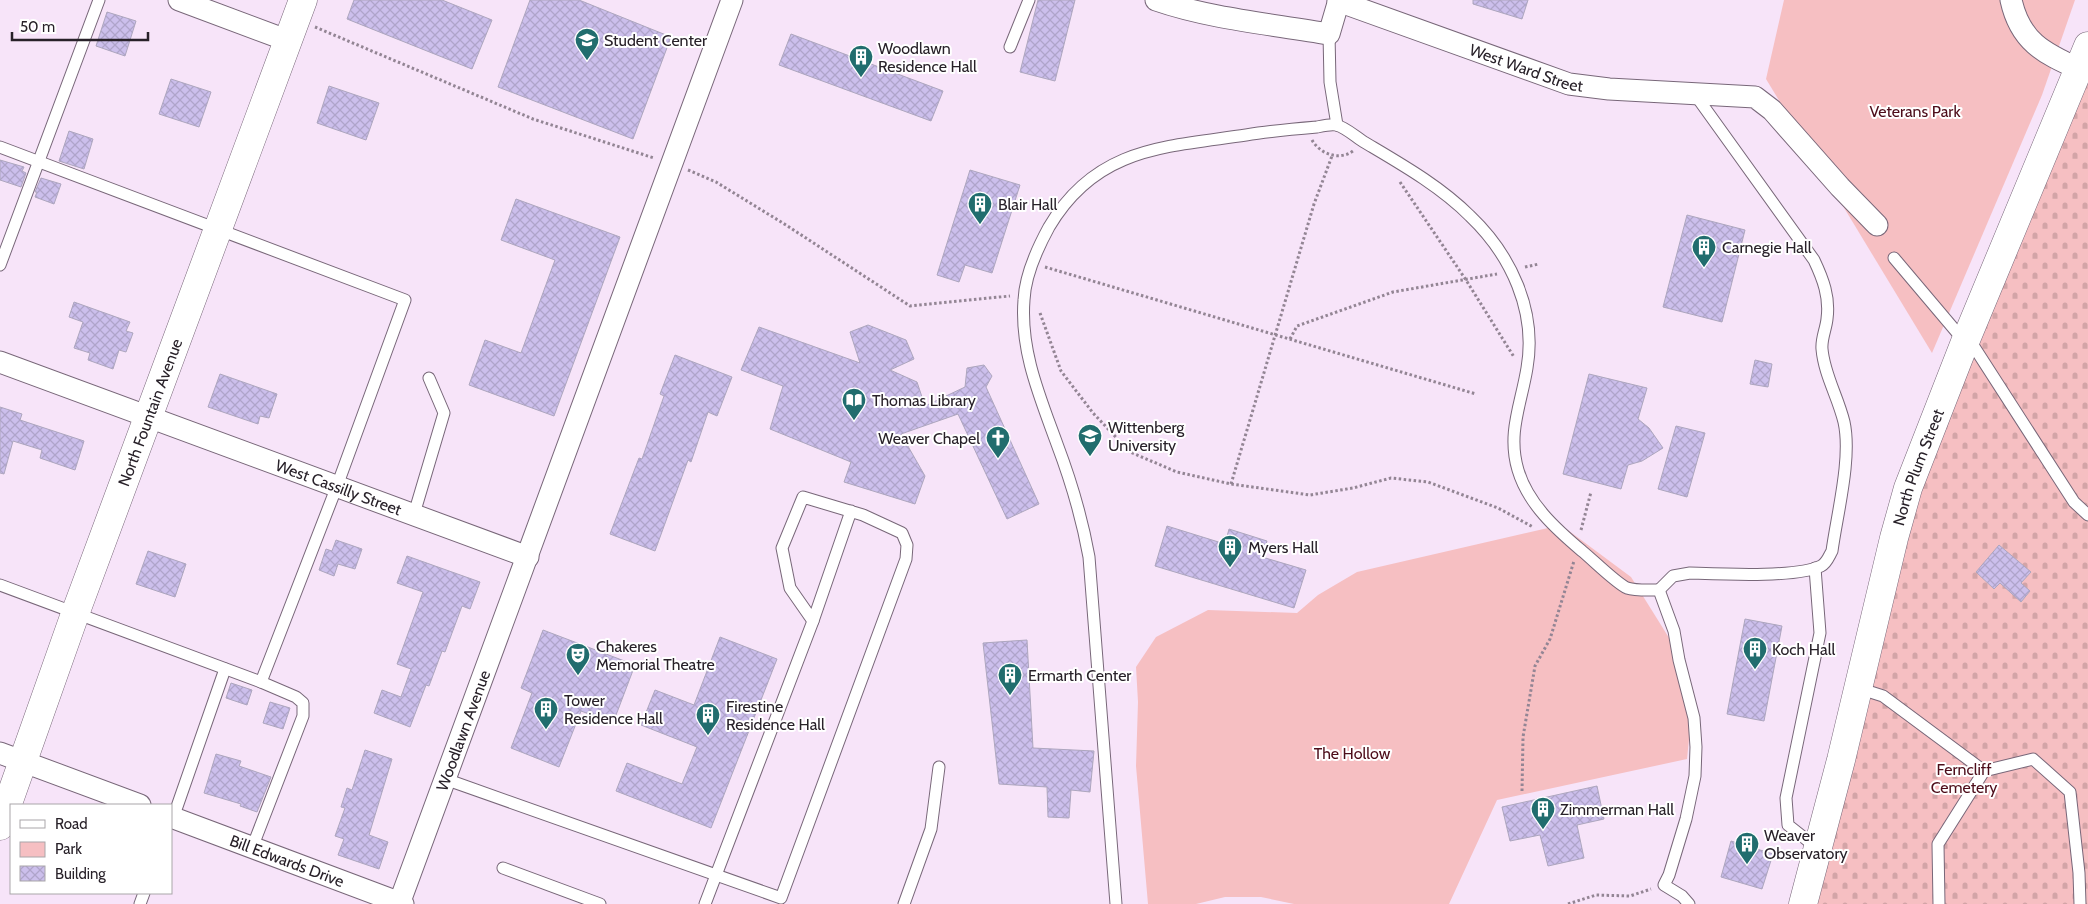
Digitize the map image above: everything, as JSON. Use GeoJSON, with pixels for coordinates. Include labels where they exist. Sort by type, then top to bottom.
{"type":"FeatureCollection","features":[{"type":"Feature","properties":{"kind":"street"},"geometry":{"type":"LineString","coordinates":[[179,0],[288,41]]}},
{"type":"Feature","properties":{"kind":"street","name":"North Fountain Avenue"},"geometry":{"type":"LineString","coordinates":[[0,826],[12,758],[75,614],[303,0]]}},
{"type":"Feature","properties":{"kind":"street","name":"Woodlawn Avenue"},"geometry":{"type":"LineString","coordinates":[[400,904],[732,0]]}},
{"type":"Feature","properties":{"kind":"street"},"geometry":{"type":"LineString","coordinates":[[1156,0],[1226,17],[1329,34]]}},
{"type":"Feature","properties":{"kind":"street"},"geometry":{"type":"LineString","coordinates":[[2011,0],[2022,31],[2035,46],[2053,58],[2083,58]]}},
{"type":"Feature","properties":{"kind":"street","name":"West Ward Street"},"geometry":{"type":"LineString","coordinates":[[1329,34],[1339,1],[1569,84],[1609,89],[1755,97],[1772,110],[1840,187],[1877,225]]}},
{"type":"Feature","properties":{"kind":"street","name":"North Plum Street"},"geometry":{"type":"LineString","coordinates":[[1803,904],[1908,488],[1966,339],[2083,58]]}},
{"type":"Feature","properties":{"kind":"street","name":"West Cassilly Street"},"geometry":{"type":"LineString","coordinates":[[0,362],[528,557]]}},
{"type":"Feature","properties":{"kind":"street"},"geometry":{"type":"LineString","coordinates":[[12,758],[137,804]]}},
{"type":"Feature","properties":{"kind":"street","name":"Bill Edwards Drive"},"geometry":{"type":"LineString","coordinates":[[172,819],[400,904]]}},
{"type":"Feature","properties":{"kind":"lane"},"geometry":{"type":"LineString","coordinates":[[0,265],[99,0]]}},
{"type":"Feature","properties":{"kind":"lane"},"geometry":{"type":"LineString","coordinates":[[1010,47],[1029,0]]}},
{"type":"Feature","properties":{"kind":"lane"},"geometry":{"type":"LineString","coordinates":[[1329,34],[1330,82],[1337,125]]}},
{"type":"Feature","properties":{"kind":"lane"},"geometry":{"type":"LineString","coordinates":[[1116,904],[1089,556],[1081,515],[1038,391],[1026,349],[1023,322],[1024,294],[1032,263],[1056,216],[1066,203],[1094,176],[1113,163],[1135,154],[1256,133],[1337,125],[1439,189],[1470,215],[1492,240],[1511,271],[1520,292],[1527,319],[1529,344],[1525,376],[1514,420],[1514,444],[1518,468],[1524,486],[1538,508],[1572,550],[1626,588],[1659,590],[1673,576],[1690,573],[1804,572],[1822,566],[1832,551],[1844,476],[1847,441],[1844,422],[1823,361],[1822,346],[1828,301],[1824,281],[1814,260],[1694,93]]}},
{"type":"Feature","properties":{"kind":"lane"},"geometry":{"type":"LineString","coordinates":[[0,147],[38,160],[218,231],[406,300],[261,682]]}},
{"type":"Feature","properties":{"kind":"lane"},"geometry":{"type":"LineString","coordinates":[[1894,258],[1966,339],[2074,502],[2088,515]]}},
{"type":"Feature","properties":{"kind":"lane"},"geometry":{"type":"LineString","coordinates":[[414,514],[444,413],[429,378]]}},
{"type":"Feature","properties":{"kind":"lane"},"geometry":{"type":"LineString","coordinates":[[445,779],[716,875],[780,901],[906,559],[907,545],[902,533],[851,511],[803,497],[782,548],[790,588],[813,621]]}},
{"type":"Feature","properties":{"kind":"lane"},"geometry":{"type":"LineString","coordinates":[[705,904],[813,621],[851,511]]}},
{"type":"Feature","properties":{"kind":"lane"},"geometry":{"type":"LineString","coordinates":[[1815,568],[1820,633],[1786,798],[1788,825],[1818,849]]}},
{"type":"Feature","properties":{"kind":"lane"},"geometry":{"type":"LineString","coordinates":[[0,585],[261,682],[296,697],[303,703],[304,711],[252,848]]}},
{"type":"Feature","properties":{"kind":"lane"},"geometry":{"type":"LineString","coordinates":[[1659,590],[1674,631],[1678,660],[1694,718],[1696,747],[1695,776],[1686,819],[1669,875],[1664,885],[1682,896],[1689,904]]}},
{"type":"Feature","properties":{"kind":"lane"},"geometry":{"type":"LineString","coordinates":[[172,819],[225,669]]}},
{"type":"Feature","properties":{"kind":"lane"},"geometry":{"type":"LineString","coordinates":[[1858,688],[1883,696],[1984,770]]}},
{"type":"Feature","properties":{"kind":"lane"},"geometry":{"type":"LineString","coordinates":[[1938,904],[1938,844],[1984,770],[2033,759],[2070,792],[2079,873],[2080,904]]}},
{"type":"Feature","properties":{"kind":"lane"},"geometry":{"type":"LineString","coordinates":[[904,904],[931,830],[939,767]]}},
{"type":"Feature","properties":{"kind":"lane"},"geometry":{"type":"LineString","coordinates":[[503,868],[600,904]]}},
{"type":"Feature","properties":{"kind":"lane"},"geometry":{"type":"LineString","coordinates":[[565,904],[569,893]]}},
{"type":"Feature","properties":{"kind":"path"},"geometry":{"type":"LineString","coordinates":[[1305,128],[1316,148],[1332,156],[1348,155],[1366,143]]}},
{"type":"Feature","properties":{"kind":"path"},"geometry":{"type":"LineString","coordinates":[[1231,484],[1314,204],[1332,156]]}},
{"type":"Feature","properties":{"kind":"path"},"geometry":{"type":"LineString","coordinates":[[1393,159],[1392,171],[1466,280],[1525,376]]}},
{"type":"Feature","properties":{"kind":"path"},"geometry":{"type":"LineString","coordinates":[[1032,263],[1476,394]]}},
{"type":"Feature","properties":{"kind":"path"},"geometry":{"type":"LineString","coordinates":[[1290,339],[1297,326],[1393,292],[1466,280],[1539,264]]}},
{"type":"Feature","properties":{"kind":"path"},"geometry":{"type":"LineString","coordinates":[[1039,310],[1061,371],[1093,413],[1130,452],[1177,472],[1231,484],[1310,495],[1353,488],[1391,478],[1428,482],[1498,508],[1541,531]]}},
{"type":"Feature","properties":{"kind":"path"},"geometry":{"type":"LineString","coordinates":[[1522,791],[1523,737],[1535,666],[1550,639],[1575,560],[1572,550],[1591,492]]}},
{"type":"Feature","properties":{"kind":"path"},"geometry":{"type":"LineString","coordinates":[[1572,550],[1575,560]]}},
{"type":"Feature","properties":{"kind":"path"},"geometry":{"type":"LineString","coordinates":[[1568,904],[1596,895],[1630,896],[1664,885]]}},
{"type":"Feature","properties":{"kind":"green space","name":"Veterans Park"},"geometry":{"type":"Polygon","coordinates":[[[1784,0],[2075,0],[2042,95],[1932,353],[1766,79],[1784,0]]]}},
{"type":"Feature","properties":{"kind":"green space","name":"Ferncliff Cemetery"},"geometry":{"type":"Polygon","coordinates":[[[2088,46],[2088,904],[1803,904],[1894,538],[2088,46]]]}},
{"type":"Feature","properties":{"kind":"green space","name":"The Hollow"},"geometry":{"type":"Polygon","coordinates":[[[1561,525],[1631,577],[1671,641],[1692,709],[1687,759],[1497,800],[1449,904],[1294,904],[1261,897],[1225,897],[1196,904],[1148,904],[1136,766],[1138,702],[1136,667],[1156,637],[1208,610],[1297,613],[1318,595],[1357,572],[1561,525]]]}},
{"type":"Feature","properties":{"kind":"building"},"geometry":{"type":"Polygon","coordinates":[[[354,0],[442,0],[492,20],[472,69],[347,19],[354,0]]]}},
{"type":"Feature","properties":{"kind":"building"},"geometry":{"type":"Polygon","coordinates":[[[530,0],[579,0],[671,37],[633,139],[498,87],[530,0]]]}},
{"type":"Feature","properties":{"kind":"building"},"geometry":{"type":"Polygon","coordinates":[[[1038,0],[1075,0],[1055,81],[1020,72],[1038,0]]]}},
{"type":"Feature","properties":{"kind":"building"},"geometry":{"type":"Polygon","coordinates":[[[1473,0],[1528,0],[1522,19],[1473,4],[1473,0]]]}},
{"type":"Feature","properties":{"kind":"building"},"geometry":{"type":"Polygon","coordinates":[[[107,12],[136,21],[125,56],[96,46],[107,12]]]}},
{"type":"Feature","properties":{"kind":"building","name":"Woodlawn Residence Hall"},"geometry":{"type":"Polygon","coordinates":[[[791,34],[943,91],[931,121],[779,65],[791,34]]]}},
{"type":"Feature","properties":{"kind":"building"},"geometry":{"type":"Polygon","coordinates":[[[171,79],[211,92],[199,127],[159,114],[171,79]]]}},
{"type":"Feature","properties":{"kind":"building"},"geometry":{"type":"Polygon","coordinates":[[[329,86],[379,103],[366,140],[317,123],[329,86]]]}},
{"type":"Feature","properties":{"kind":"building"},"geometry":{"type":"Polygon","coordinates":[[[69,131],[93,139],[84,169],[59,161],[69,131]]]}},
{"type":"Feature","properties":{"kind":"building"},"geometry":{"type":"Polygon","coordinates":[[[0,160],[24,167],[22,171],[26,173],[21,187],[0,180],[0,160]]]}},
{"type":"Feature","properties":{"kind":"building","name":"Blair Hall"},"geometry":{"type":"Polygon","coordinates":[[[970,170],[1020,185],[992,273],[965,265],[959,282],[937,275],[970,170]]]}},
{"type":"Feature","properties":{"kind":"building"},"geometry":{"type":"Polygon","coordinates":[[[41,178],[61,184],[54,204],[35,197],[37,192],[35,192],[41,178]]]}},
{"type":"Feature","properties":{"kind":"building"},"geometry":{"type":"Polygon","coordinates":[[[516,199],[620,237],[554,416],[469,385],[485,340],[521,353],[555,260],[501,240],[516,199]]]}},
{"type":"Feature","properties":{"kind":"building","name":"Carnegie Hall"},"geometry":{"type":"Polygon","coordinates":[[[1687,215],[1745,230],[1722,322],[1663,307],[1687,215]]]}},
{"type":"Feature","properties":{"kind":"building"},"geometry":{"type":"Polygon","coordinates":[[[74,302],[130,322],[126,331],[133,333],[126,352],[119,350],[113,369],[88,360],[90,353],[74,348],[83,322],[69,317],[74,302]]]}},
{"type":"Feature","properties":{"kind":"building","name":"Thomas Library"},"geometry":{"type":"Polygon","coordinates":[[[868,325],[906,340],[914,359],[890,370],[917,382],[925,406],[965,387],[967,368],[984,365],[992,376],[986,387],[1039,504],[1007,519],[958,414],[901,434],[925,476],[915,504],[844,482],[851,462],[770,429],[783,386],[741,370],[759,327],[860,363],[850,332],[868,325]]]}},
{"type":"Feature","properties":{"kind":"building"},"geometry":{"type":"Polygon","coordinates":[[[675,355],[732,377],[717,416],[708,412],[691,462],[688,460],[655,551],[610,534],[639,458],[642,459],[664,396],[660,394],[675,355]]]}},
{"type":"Feature","properties":{"kind":"building"},"geometry":{"type":"Polygon","coordinates":[[[1755,360],[1772,364],[1768,387],[1750,384],[1755,360]]]}},
{"type":"Feature","properties":{"kind":"building"},"geometry":{"type":"Polygon","coordinates":[[[220,374],[277,394],[269,418],[260,416],[258,424],[208,407],[220,374]]]}},
{"type":"Feature","properties":{"kind":"building"},"geometry":{"type":"Polygon","coordinates":[[[1589,374],[1647,388],[1638,419],[1649,428],[1663,448],[1642,461],[1628,465],[1621,489],[1563,474],[1589,374]]]}},
{"type":"Feature","properties":{"kind":"building"},"geometry":{"type":"Polygon","coordinates":[[[0,407],[22,414],[20,420],[84,441],[75,470],[40,458],[42,450],[13,441],[4,474],[0,473],[0,407]]]}},
{"type":"Feature","properties":{"kind":"building"},"geometry":{"type":"Polygon","coordinates":[[[1676,426],[1705,433],[1687,497],[1658,489],[1676,426]]]}},
{"type":"Feature","properties":{"kind":"building","name":"Myers Hall"},"geometry":{"type":"Polygon","coordinates":[[[1167,526],[1225,544],[1229,529],[1267,541],[1262,557],[1306,570],[1294,608],[1155,566],[1167,526]]]}},
{"type":"Feature","properties":{"kind":"building"},"geometry":{"type":"Polygon","coordinates":[[[336,540],[362,549],[355,569],[338,564],[334,576],[319,570],[326,549],[332,551],[336,540]]]}},
{"type":"Feature","properties":{"kind":"building"},"geometry":{"type":"Polygon","coordinates":[[[1999,545],[2031,572],[2021,583],[2030,591],[2021,602],[2000,583],[1994,589],[1976,572],[1999,545]]]}},
{"type":"Feature","properties":{"kind":"building"},"geometry":{"type":"Polygon","coordinates":[[[148,551],[186,564],[175,597],[136,584],[148,551]]]}},
{"type":"Feature","properties":{"kind":"building"},"geometry":{"type":"Polygon","coordinates":[[[407,556],[480,582],[470,609],[462,606],[445,652],[442,651],[429,686],[426,685],[410,727],[374,713],[382,690],[401,697],[411,669],[397,664],[423,592],[397,583],[407,556]]]}},
{"type":"Feature","properties":{"kind":"building","name":"Koch Hall"},"geometry":{"type":"Polygon","coordinates":[[[1745,619],[1782,626],[1764,721],[1727,714],[1745,619]]]}},
{"type":"Feature","properties":{"kind":"building","name":"Chakeres Memorial Theatre"},"geometry":{"type":"Polygon","coordinates":[[[543,630],[635,665],[613,723],[581,711],[559,767],[511,748],[532,693],[521,688],[543,630]]]}},
{"type":"Feature","properties":{"kind":"building","name":"Firestine Residence Hall"},"geometry":{"type":"Polygon","coordinates":[[[720,637],[777,659],[711,828],[616,791],[627,763],[682,784],[697,747],[641,725],[655,690],[694,705],[720,637]]]}},
{"type":"Feature","properties":{"kind":"building","name":"Ermarth Center"},"geometry":{"type":"Polygon","coordinates":[[[1027,640],[1033,748],[1094,751],[1090,792],[1071,790],[1069,818],[1048,817],[1047,787],[999,784],[983,643],[1027,640]]]}},
{"type":"Feature","properties":{"kind":"building"},"geometry":{"type":"Polygon","coordinates":[[[231,683],[252,690],[247,705],[226,698],[231,683]]]}},
{"type":"Feature","properties":{"kind":"building"},"geometry":{"type":"Polygon","coordinates":[[[270,702],[290,708],[283,729],[263,723],[270,702]]]}},
{"type":"Feature","properties":{"kind":"building"},"geometry":{"type":"Polygon","coordinates":[[[365,750],[392,759],[369,835],[388,842],[379,869],[338,855],[344,839],[335,836],[345,808],[341,807],[347,788],[352,790],[365,750]]]}},
{"type":"Feature","properties":{"kind":"building"},"geometry":{"type":"Polygon","coordinates":[[[216,754],[241,761],[239,766],[271,777],[257,812],[240,806],[241,804],[204,793],[216,754]]]}},
{"type":"Feature","properties":{"kind":"building","name":"Zimmerman Hall"},"geometry":{"type":"Polygon","coordinates":[[[1597,786],[1604,819],[1577,825],[1584,858],[1548,866],[1540,835],[1510,841],[1502,807],[1597,786]]]}},
{"type":"Feature","properties":{"kind":"building","name":"Weaver Observatory"},"geometry":{"type":"Polygon","coordinates":[[[1731,841],[1773,854],[1762,889],[1721,877],[1731,841]]]}},
{"type":"Feature","properties":{"kind":"place","name":"Student Center"},"geometry":{"type":"Point","coordinates":[587,61]}},
{"type":"Feature","properties":{"kind":"place","name":"Woodlawn Residence Hall"},"geometry":{"type":"Point","coordinates":[861,78]}},
{"type":"Feature","properties":{"kind":"place","name":"Blair Hall"},"geometry":{"type":"Point","coordinates":[980,225]}},
{"type":"Feature","properties":{"kind":"place","name":"Carnegie Hall"},"geometry":{"type":"Point","coordinates":[1704,268]}},
{"type":"Feature","properties":{"kind":"place","name":"Thomas Library"},"geometry":{"type":"Point","coordinates":[854,421]}},
{"type":"Feature","properties":{"kind":"place","name":"Wittenberg University"},"geometry":{"type":"Point","coordinates":[1090,457]}},
{"type":"Feature","properties":{"kind":"place","name":"Weaver Chapel"},"geometry":{"type":"Point","coordinates":[998,459]}},
{"type":"Feature","properties":{"kind":"place","name":"Myers Hall"},"geometry":{"type":"Point","coordinates":[1230,568]}},
{"type":"Feature","properties":{"kind":"place","name":"Koch Hall"},"geometry":{"type":"Point","coordinates":[1755,670]}},
{"type":"Feature","properties":{"kind":"place","name":"Chakeres Memorial Theatre"},"geometry":{"type":"Point","coordinates":[578,676]}},
{"type":"Feature","properties":{"kind":"place","name":"Ermarth Center"},"geometry":{"type":"Point","coordinates":[1010,696]}},
{"type":"Feature","properties":{"kind":"place","name":"Tower Residence Hall"},"geometry":{"type":"Point","coordinates":[546,730]}},
{"type":"Feature","properties":{"kind":"place","name":"Firestine Residence Hall"},"geometry":{"type":"Point","coordinates":[708,736]}},
{"type":"Feature","properties":{"kind":"place","name":"Zimmerman Hall"},"geometry":{"type":"Point","coordinates":[1543,830]}},
{"type":"Feature","properties":{"kind":"place","name":"Weaver Observatory"},"geometry":{"type":"Point","coordinates":[1747,865]}}]}
